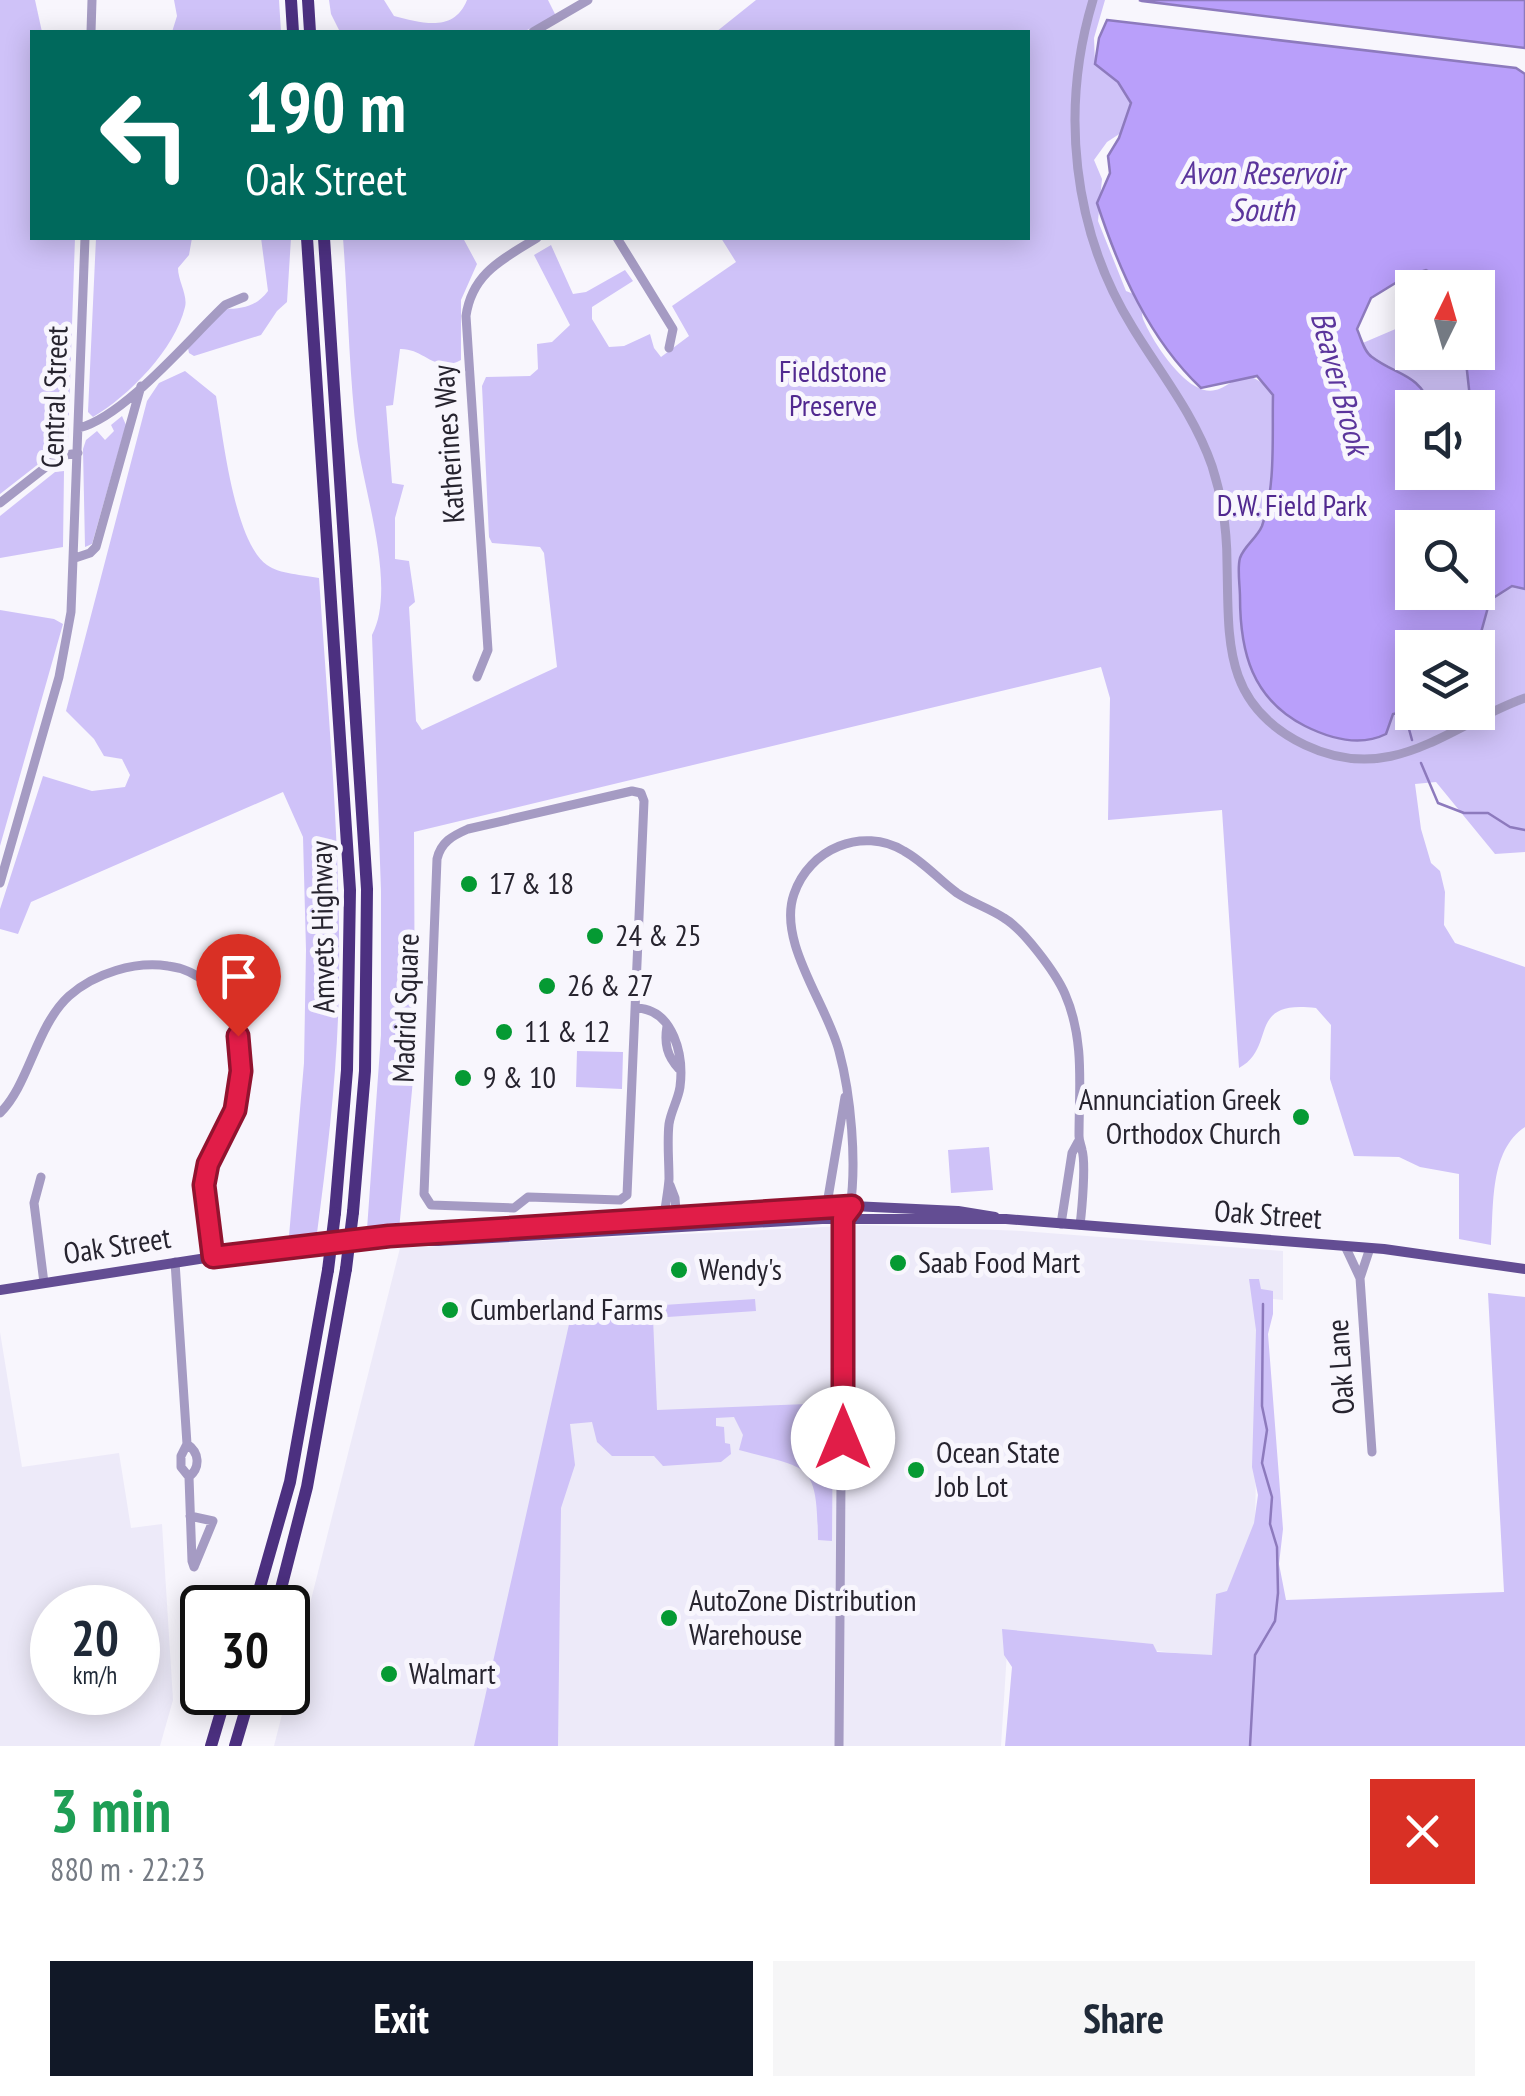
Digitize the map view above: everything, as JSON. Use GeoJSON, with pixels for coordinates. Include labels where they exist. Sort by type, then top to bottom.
{"type":"FeatureCollection","features":[{"type":"Feature","properties":{"kind":"highway"},"geometry":{"type":"LineString","coordinates":[[291,0],[293,30]]}},
{"type":"Feature","properties":{"kind":"highway"},"geometry":{"type":"LineString","coordinates":[[308,0],[310,30]]}},
{"type":"Feature","properties":{"kind":"highway","name":"Amvets Highway"},"geometry":{"type":"LineString","coordinates":[[261,1585],[290,1482],[328,1270],[348,1070],[350,890],[307,240]]}},
{"type":"Feature","properties":{"kind":"highway","name":"Amvets Highway"},"geometry":{"type":"LineString","coordinates":[[282,1585],[308,1487],[346,1269],[365,1070],[367,889],[324,240]]}},
{"type":"Feature","properties":{"kind":"highway"},"geometry":{"type":"LineString","coordinates":[[211,1746],[221,1715]]}},
{"type":"Feature","properties":{"kind":"highway"},"geometry":{"type":"LineString","coordinates":[[236,1744],[244,1715]]}},
{"type":"Feature","properties":{"kind":"main road","name":"Oak Street"},"geometry":{"type":"LineString","coordinates":[[0,1290],[284,1246],[362,1240],[438,1241],[852,1206],[958,1210],[1006,1220]]}},
{"type":"Feature","properties":{"kind":"main road","name":"Oak Street"},"geometry":{"type":"LineString","coordinates":[[670,1222],[1006,1220],[1370,1248],[1525,1269]]}},
{"type":"Feature","properties":{"kind":"street"},"geometry":{"type":"LineString","coordinates":[[91,30],[92,0]]}},
{"type":"Feature","properties":{"kind":"street"},"geometry":{"type":"LineString","coordinates":[[536,30],[588,0]]}},
{"type":"Feature","properties":{"kind":"street"},"geometry":{"type":"LineString","coordinates":[[1093,0],[1079,60],[1075,108],[1084,206],[1114,293],[1190,416],[1211,465],[1222,512],[1227,560],[1226,624],[1232,661],[1253,701],[1280,729],[1304,744],[1335,755],[1392,756],[1435,743],[1525,698]]}},
{"type":"Feature","properties":{"kind":"street","name":"Central Street"},"geometry":{"type":"LineString","coordinates":[[0,883],[62,664],[71,612],[85,240]]}},
{"type":"Feature","properties":{"kind":"street","name":"Katherines Way"},"geometry":{"type":"LineString","coordinates":[[477,677],[488,650],[466,316],[472,292],[484,274],[535,240]]}},
{"type":"Feature","properties":{"kind":"street"},"geometry":{"type":"LineString","coordinates":[[618,240],[673,328],[669,348]]}},
{"type":"Feature","properties":{"kind":"street"},"geometry":{"type":"LineString","coordinates":[[79,428],[114,410],[225,305],[244,297]]}},
{"type":"Feature","properties":{"kind":"street"},"geometry":{"type":"LineString","coordinates":[[75,558],[90,554],[96,547],[141,386]]}},
{"type":"Feature","properties":{"kind":"street"},"geometry":{"type":"LineString","coordinates":[[114,410],[126,412],[130,426]]}},
{"type":"Feature","properties":{"kind":"street"},"geometry":{"type":"LineString","coordinates":[[0,503],[60,456],[78,452]]}},
{"type":"Feature","properties":{"kind":"street","name":"Madrid Square"},"geometry":{"type":"LineString","coordinates":[[632,791],[641,793],[644,801],[637,1008],[624,1198],[528,1197],[514,1208],[427,1203],[424,1194],[437,860],[446,841],[468,829],[632,791]]}},
{"type":"Feature","properties":{"kind":"street"},"geometry":{"type":"LineString","coordinates":[[839,1746],[843,1218],[852,1206],[850,1114],[835,1037],[803,965],[790,904],[804,871],[825,852],[839,844],[886,843],[914,857],[962,896],[1006,919],[1053,974],[1070,1008],[1079,1051],[1082,1087],[1078,1142],[1083,1156],[1080,1225]]}},
{"type":"Feature","properties":{"kind":"street"},"geometry":{"type":"LineString","coordinates":[[0,1113],[56,1012],[78,989],[108,974],[139,966],[181,968],[205,979],[230,1013],[238,1036],[241,1071],[235,1110],[208,1164],[204,1185],[213,1257]]}},
{"type":"Feature","properties":{"kind":"street"},"geometry":{"type":"LineString","coordinates":[[637,1008],[655,1011],[676,1041],[680,1086],[669,1126],[669,1183],[675,1198],[670,1222]]}},
{"type":"Feature","properties":{"kind":"street"},"geometry":{"type":"LineString","coordinates":[[843,1218],[828,1208],[830,1172],[845,1095]]}},
{"type":"Feature","properties":{"kind":"street"},"geometry":{"type":"LineString","coordinates":[[1061,1224],[1072,1153],[1078,1142]]}},
{"type":"Feature","properties":{"kind":"street"},"geometry":{"type":"LineString","coordinates":[[42,1178],[34,1203],[44,1284]]}},
{"type":"Feature","properties":{"kind":"street","name":"Oak Lane"},"geometry":{"type":"LineString","coordinates":[[1346,1246],[1360,1278],[1372,1452]]}},
{"type":"Feature","properties":{"kind":"street","name":"Oak Lane"},"geometry":{"type":"LineString","coordinates":[[1360,1278],[1370,1248]]}},
{"type":"Feature","properties":{"kind":"street"},"geometry":{"type":"LineString","coordinates":[[175,1262],[187,1444],[181,1456],[189,1477],[190,1516],[192,1561],[194,1567],[214,1521],[190,1516]]}},
{"type":"Feature","properties":{"kind":"shaded area"},"geometry":{"type":"Polygon","coordinates":[[[864,1225],[1022,1231],[1283,1251],[1283,1300],[1273,1299],[1273,1291],[1258,1330],[1255,1533],[1216,1657],[1008,1636],[1001,1746],[274,1746],[282,1715],[310,1715],[310,1604],[400,1248],[864,1225]]]}},
{"type":"Feature","properties":{"kind":"shaded area"},"geometry":{"type":"Polygon","coordinates":[[[0,1332],[22,1467],[119,1453],[131,1528],[162,1524],[173,1700],[160,1746],[0,1746],[0,1332]]]}},
{"type":"Feature","properties":{"kind":"green space"},"geometry":{"type":"Polygon","coordinates":[[[0,0],[35,0],[42,30],[30,30],[30,240],[75,240],[68,441],[0,494],[0,0]]]}},
{"type":"Feature","properties":{"kind":"green space"},"geometry":{"type":"Polygon","coordinates":[[[174,0],[279,0],[281,30],[173,30],[177,16],[174,0]]]}},
{"type":"Feature","properties":{"kind":"green space"},"geometry":{"type":"Polygon","coordinates":[[[329,0],[384,0],[394,16],[436,23],[454,17],[467,0],[548,0],[556,16],[527,30],[339,30],[329,0]]]}},
{"type":"Feature","properties":{"kind":"green space"},"geometry":{"type":"Polygon","coordinates":[[[756,0],[1105,0],[1094,38],[1095,63],[1138,93],[1130,127],[1107,142],[1094,160],[1102,179],[1098,221],[1126,291],[1142,299],[1143,319],[1158,347],[1180,374],[1206,390],[1245,377],[1264,385],[1395,329],[1395,370],[1495,370],[1495,324],[1525,275],[1525,852],[1495,854],[1436,782],[1415,784],[1421,829],[1445,892],[1444,925],[1455,943],[1525,967],[1525,1127],[1513,1137],[1499,1165],[1491,1245],[1459,1239],[1459,1174],[1420,1167],[1399,1157],[1354,1156],[1330,1079],[1331,1025],[1316,1008],[1294,1007],[1271,1017],[1258,1048],[1239,1068],[1222,810],[1108,820],[1110,698],[1101,667],[414,832],[415,1058],[399,1230],[367,1229],[381,1035],[381,891],[372,635],[381,592],[376,539],[357,439],[343,240],[464,240],[477,264],[461,300],[461,360],[444,364],[400,349],[393,405],[386,406],[392,483],[404,485],[395,518],[395,559],[409,561],[415,602],[409,607],[416,721],[422,730],[557,667],[544,553],[540,547],[492,543],[489,537],[482,386],[486,377],[530,376],[538,369],[537,344],[552,342],[570,325],[534,255],[551,245],[573,294],[586,292],[625,270],[633,281],[592,307],[592,319],[609,347],[624,346],[650,334],[661,357],[689,336],[672,306],[736,262],[722,240],[1030,240],[1030,30],[718,30],[756,0]]]}},
{"type":"Feature","properties":{"kind":"green space"},"geometry":{"type":"Polygon","coordinates":[[[96,240],[192,240],[189,255],[178,268],[186,302],[171,339],[149,370],[121,397],[93,417],[88,412],[96,240]]]}},
{"type":"Feature","properties":{"kind":"green space"},"geometry":{"type":"Polygon","coordinates":[[[261,240],[291,240],[287,302],[261,335],[194,356],[189,353],[188,348],[225,309],[249,306],[268,291],[261,240]]]}},
{"type":"Feature","properties":{"kind":"green space"},"geometry":{"type":"Polygon","coordinates":[[[185,371],[216,396],[238,512],[256,553],[272,568],[319,578],[336,831],[339,982],[332,1108],[317,1233],[289,1236],[304,1063],[306,950],[303,837],[283,792],[31,902],[18,934],[0,929],[0,909],[43,776],[92,791],[125,787],[130,775],[122,759],[104,756],[94,739],[66,711],[147,401],[159,383],[185,371]]]}},
{"type":"Feature","properties":{"kind":"green space"},"geometry":{"type":"Polygon","coordinates":[[[122,416],[126,425],[92,544],[85,547],[83,449],[86,440],[97,431],[105,440],[114,431],[111,425],[122,416]]]}},
{"type":"Feature","properties":{"kind":"green space"},"geometry":{"type":"Polygon","coordinates":[[[64,471],[63,547],[0,558],[0,516],[55,472],[64,471]]]}},
{"type":"Feature","properties":{"kind":"green space"},"geometry":{"type":"Polygon","coordinates":[[[0,610],[63,624],[0,846],[0,610]]]}},
{"type":"Feature","properties":{"kind":"green space"},"geometry":{"type":"Polygon","coordinates":[[[577,1051],[623,1052],[622,1089],[576,1087],[577,1051]]]}},
{"type":"Feature","properties":{"kind":"green space"},"geometry":{"type":"Polygon","coordinates":[[[989,1147],[993,1190],[951,1193],[948,1150],[989,1147]]]}},
{"type":"Feature","properties":{"kind":"green space"},"geometry":{"type":"Polygon","coordinates":[[[1249,1279],[1259,1279],[1261,1289],[1273,1291],[1268,1334],[1283,1529],[1279,1564],[1286,1600],[1504,1592],[1488,1293],[1525,1297],[1525,1746],[1005,1746],[1012,1667],[1004,1655],[1002,1629],[1153,1644],[1157,1652],[1212,1655],[1216,1594],[1227,1591],[1254,1523],[1258,1495],[1252,1467],[1256,1330],[1249,1279]]]}},
{"type":"Feature","properties":{"kind":"green space"},"geometry":{"type":"Polygon","coordinates":[[[755,1299],[756,1311],[653,1318],[657,1410],[833,1403],[832,1541],[818,1540],[815,1495],[805,1472],[739,1450],[743,1435],[734,1417],[716,1418],[716,1426],[724,1427],[725,1443],[730,1444],[731,1454],[721,1462],[663,1466],[654,1456],[612,1456],[597,1442],[592,1422],[570,1424],[575,1465],[561,1508],[558,1746],[474,1746],[572,1311],[755,1299]]]}},
{"type":"Feature","properties":{"kind":"water"},"geometry":{"type":"Polygon","coordinates":[[[1139,0],[1525,0],[1525,48],[1142,1],[1139,0]]]}},
{"type":"Feature","properties":{"kind":"water","name":"Avon Reservoir South"},"geometry":{"type":"Polygon","coordinates":[[[1107,20],[1516,68],[1525,74],[1525,589],[1512,586],[1495,597],[1495,510],[1395,510],[1395,610],[1487,610],[1482,630],[1395,630],[1395,714],[1386,734],[1366,740],[1345,739],[1305,726],[1272,702],[1253,672],[1243,637],[1239,567],[1240,558],[1260,530],[1266,511],[1273,395],[1257,376],[1201,388],[1166,348],[1138,302],[1097,203],[1110,173],[1108,156],[1131,103],[1118,82],[1095,64],[1107,20]],[[1395,270],[1395,283],[1371,298],[1357,329],[1369,355],[1414,381],[1422,390],[1395,390],[1395,490],[1495,490],[1495,390],[1469,390],[1467,370],[1495,370],[1495,270],[1395,270]]]}},
{"type":"Feature","properties":{"kind":"waterway","name":"Beaver Brook"},"geometry":{"type":"LineString","coordinates":[[1409,730],[1412,740]]}},
{"type":"Feature","properties":{"kind":"waterway","name":"Beaver Brook"},"geometry":{"type":"LineString","coordinates":[[1421,763],[1438,803],[1464,813],[1488,813],[1510,827],[1525,830]]}},
{"type":"Feature","properties":{"kind":"waterway"},"geometry":{"type":"LineString","coordinates":[[1250,1746],[1255,1655],[1275,1621],[1278,1593],[1277,1547],[1270,1524],[1272,1497],[1262,1463],[1267,1430],[1262,1406],[1263,1304]]}},
{"type":"Feature","properties":{"kind":"place","name":"17 & 18"},"geometry":{"type":"Point","coordinates":[469,884]}},
{"type":"Feature","properties":{"kind":"place","name":"24 & 25"},"geometry":{"type":"Point","coordinates":[595,936]}},
{"type":"Feature","properties":{"kind":"place","name":"26 & 27"},"geometry":{"type":"Point","coordinates":[547,986]}},
{"type":"Feature","properties":{"kind":"place","name":"11 & 12"},"geometry":{"type":"Point","coordinates":[504,1032]}},
{"type":"Feature","properties":{"kind":"place","name":"9 & 10"},"geometry":{"type":"Point","coordinates":[463,1078]}},
{"type":"Feature","properties":{"kind":"place","name":"Annunciation Greek Orthodox Church"},"geometry":{"type":"Point","coordinates":[1301,1117]}},
{"type":"Feature","properties":{"kind":"place","name":"Saab Food Mart"},"geometry":{"type":"Point","coordinates":[898,1263]}},
{"type":"Feature","properties":{"kind":"place","name":"Wendy's"},"geometry":{"type":"Point","coordinates":[679,1270]}},
{"type":"Feature","properties":{"kind":"place","name":"Cumberland Farms"},"geometry":{"type":"Point","coordinates":[450,1310]}},
{"type":"Feature","properties":{"kind":"place","name":"Ocean State Job Lot"},"geometry":{"type":"Point","coordinates":[916,1470]}},
{"type":"Feature","properties":{"kind":"place","name":"AutoZone Distribution Warehouse"},"geometry":{"type":"Point","coordinates":[669,1618]}},
{"type":"Feature","properties":{"kind":"place","name":"Walmart"},"geometry":{"type":"Point","coordinates":[389,1674]}},
{"type":"Feature","properties":{"kind":"route"},"geometry":{"type":"LineString","coordinates":[[238,1036],[241,1071],[235,1110],[208,1164],[204,1185],[213,1257],[389,1236],[852,1206],[843,1218],[843,1438]]}},
{"type":"Feature","properties":{"kind":"park label","name":"Fieldstone Preserve"},"geometry":{"type":"Point","coordinates":[833,389]}},
{"type":"Feature","properties":{"kind":"park label","name":"D.W. Field Park"},"geometry":{"type":"Point","coordinates":[1292,506]}}]}
